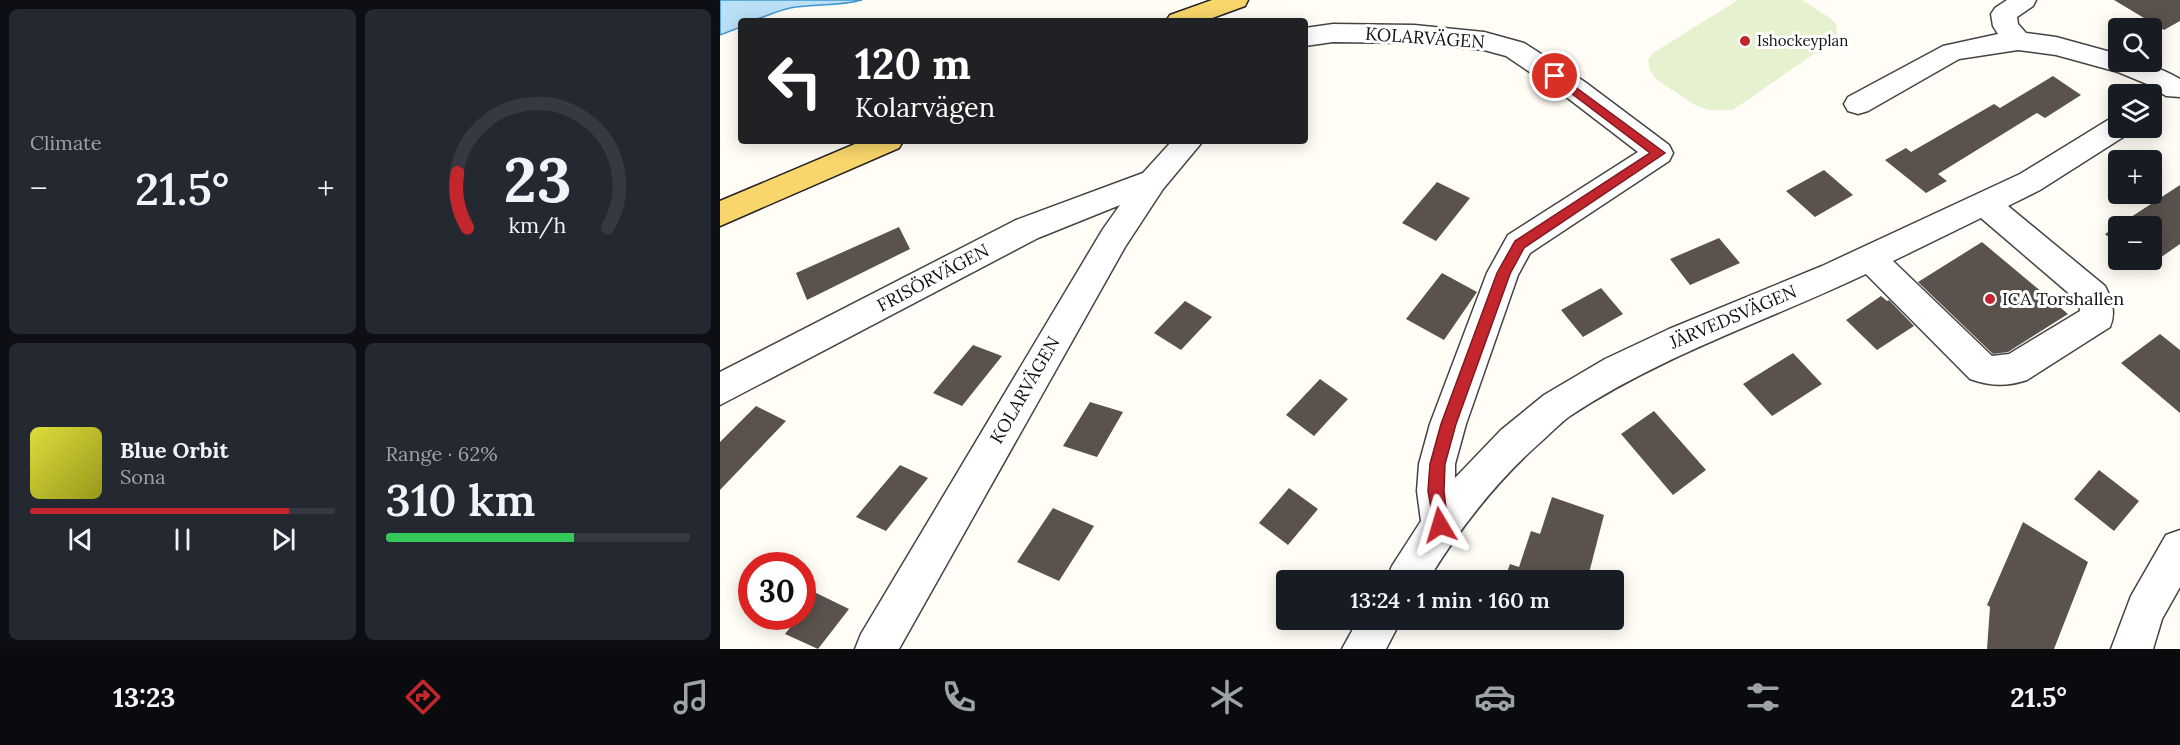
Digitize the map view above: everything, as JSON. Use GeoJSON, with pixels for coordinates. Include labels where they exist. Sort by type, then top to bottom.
{"type":"FeatureCollection","features":[{"type":"Feature","properties":{"kind":"main road"},"geometry":{"type":"LineString","coordinates":[[1187,18],[1236,0]]}},
{"type":"Feature","properties":{"kind":"main road"},"geometry":{"type":"LineString","coordinates":[[720,214],[882,144]]}},
{"type":"Feature","properties":{"kind":"street"},"geometry":{"type":"LineString","coordinates":[[2018,40],[2006,26],[2004,14],[2024,0]]}},
{"type":"Feature","properties":{"kind":"street","name":"KOLARVÄGEN"},"geometry":{"type":"LineString","coordinates":[[1308,37],[1333,33],[1414,34],[1484,40],[1515,49],[1575,89],[1659,153],[1519,244],[1503,273],[1448,424],[1437,464],[1436,491],[1440,525]]}},
{"type":"Feature","properties":{"kind":"street"},"geometry":{"type":"LineString","coordinates":[[1858,104],[1952,52],[2018,40],[2056,46],[2127,66],[2178,87]]}},
{"type":"Feature","properties":{"kind":"street"},"geometry":{"type":"LineString","coordinates":[[2162,98],[2178,87]]}},
{"type":"Feature","properties":{"kind":"street","name":"JÄRVEDSVÄGEN"},"geometry":{"type":"LineString","coordinates":[[1412,570],[1440,525],[1479,477],[1514,442],[1556,406],[1617,370],[1681,339],[1870,258],[2030,182],[2108,133]]}},
{"type":"Feature","properties":{"kind":"street","name":"KOLARVÄGEN"},"geometry":{"type":"LineString","coordinates":[[876,649],[1108,249],[1153,181],[1186,144]]}},
{"type":"Feature","properties":{"kind":"street","name":"FRISÖRVÄGEN"},"geometry":{"type":"LineString","coordinates":[[720,389],[1027,229],[1153,181]]}},
{"type":"Feature","properties":{"kind":"street"},"geometry":{"type":"LineString","coordinates":[[1870,258],[1982,368],[2015,369],[2098,317],[2094,296],[1985,204]]}},
{"type":"Feature","properties":{"kind":"street"},"geometry":{"type":"LineString","coordinates":[[2132,649],[2145,610],[2180,549]]}},
{"type":"Feature","properties":{"kind":"street"},"geometry":{"type":"LineString","coordinates":[[1363,649],[1375,630]]}},
{"type":"Feature","properties":{"kind":"green space"},"geometry":{"type":"Polygon","coordinates":[[[1738,0],[1802,0],[1836,24],[1837,38],[1733,110],[1708,110],[1695,105],[1656,79],[1650,71],[1648,60],[1653,53],[1738,0]]]}},
{"type":"Feature","properties":{"kind":"water"},"geometry":{"type":"Polygon","coordinates":[[[720,0],[862,0],[789,8],[759,18],[738,18],[738,28],[720,35],[720,0]]]}},
{"type":"Feature","properties":{"kind":"building"},"geometry":{"type":"Polygon","coordinates":[[[2114,0],[2180,0],[2180,21],[2164,30],[2162,18],[2144,18],[2114,0]]]}},
{"type":"Feature","properties":{"kind":"building"},"geometry":{"type":"Polygon","coordinates":[[[2053,76],[2081,95],[2045,118],[2037,113],[1938,174],[1947,181],[1926,193],[1885,160],[1906,148],[1911,152],[1994,104],[2000,108],[2053,76]]]}},
{"type":"Feature","properties":{"kind":"building"},"geometry":{"type":"Polygon","coordinates":[[[1824,170],[1853,195],[1815,217],[1786,191],[1824,170]]]}},
{"type":"Feature","properties":{"kind":"building"},"geometry":{"type":"Polygon","coordinates":[[[1437,182],[1470,198],[1436,241],[1402,223],[1437,182]]]}},
{"type":"Feature","properties":{"kind":"building"},"geometry":{"type":"Polygon","coordinates":[[[2180,185],[2180,244],[2162,257],[2162,216],[2133,216],[2151,204],[2162,204],[2162,197],[2180,185]]]}},
{"type":"Feature","properties":{"kind":"building"},"geometry":{"type":"Polygon","coordinates":[[[899,227],[910,249],[807,300],[796,273],[899,227]]]}},
{"type":"Feature","properties":{"kind":"building"},"geometry":{"type":"Polygon","coordinates":[[[1719,238],[1740,263],[1690,285],[1670,259],[1719,238]]]}},
{"type":"Feature","properties":{"kind":"building","name":"ICA Torshallen"},"geometry":{"type":"Polygon","coordinates":[[[1982,242],[2068,314],[2008,352],[1993,354],[1918,282],[1982,242]]]}},
{"type":"Feature","properties":{"kind":"building"},"geometry":{"type":"Polygon","coordinates":[[[1442,273],[1477,292],[1444,340],[1406,319],[1442,273]]]}},
{"type":"Feature","properties":{"kind":"building"},"geometry":{"type":"Polygon","coordinates":[[[1601,288],[1623,314],[1583,337],[1561,310],[1601,288]]]}},
{"type":"Feature","properties":{"kind":"building"},"geometry":{"type":"Polygon","coordinates":[[[1881,296],[1889,300],[1914,326],[1877,350],[1846,320],[1881,296]]]}},
{"type":"Feature","properties":{"kind":"building"},"geometry":{"type":"Polygon","coordinates":[[[1185,301],[1212,317],[1181,350],[1154,333],[1185,301]]]}},
{"type":"Feature","properties":{"kind":"building"},"geometry":{"type":"Polygon","coordinates":[[[2160,334],[2180,350],[2180,413],[2121,363],[2160,334]]]}},
{"type":"Feature","properties":{"kind":"building"},"geometry":{"type":"Polygon","coordinates":[[[973,345],[1002,356],[962,406],[933,393],[973,345]]]}},
{"type":"Feature","properties":{"kind":"building"},"geometry":{"type":"Polygon","coordinates":[[[1793,353],[1822,384],[1772,416],[1743,384],[1793,353]]]}},
{"type":"Feature","properties":{"kind":"building"},"geometry":{"type":"Polygon","coordinates":[[[1320,379],[1348,399],[1314,436],[1286,415],[1320,379]]]}},
{"type":"Feature","properties":{"kind":"building"},"geometry":{"type":"Polygon","coordinates":[[[1090,402],[1123,412],[1097,457],[1063,446],[1090,402]]]}},
{"type":"Feature","properties":{"kind":"building"},"geometry":{"type":"Polygon","coordinates":[[[756,406],[786,421],[720,490],[720,442],[756,406]]]}},
{"type":"Feature","properties":{"kind":"building"},"geometry":{"type":"Polygon","coordinates":[[[1654,411],[1706,470],[1673,495],[1621,434],[1654,411]]]}},
{"type":"Feature","properties":{"kind":"building"},"geometry":{"type":"Polygon","coordinates":[[[900,465],[928,478],[886,531],[856,517],[900,465]]]}},
{"type":"Feature","properties":{"kind":"building"},"geometry":{"type":"Polygon","coordinates":[[[2099,470],[2139,501],[2114,531],[2074,499],[2099,470]]]}},
{"type":"Feature","properties":{"kind":"building"},"geometry":{"type":"Polygon","coordinates":[[[1289,488],[1318,509],[1288,545],[1259,523],[1289,488]]]}},
{"type":"Feature","properties":{"kind":"building"},"geometry":{"type":"Polygon","coordinates":[[[1552,497],[1604,515],[1590,570],[1508,570],[1510,564],[1519,567],[1531,531],[1540,534],[1552,497]]]}},
{"type":"Feature","properties":{"kind":"building"},"geometry":{"type":"Polygon","coordinates":[[[1053,508],[1094,526],[1059,581],[1017,562],[1053,508]]]}},
{"type":"Feature","properties":{"kind":"building"},"geometry":{"type":"Polygon","coordinates":[[[2023,522],[2088,562],[2054,649],[1987,649],[1990,607],[1987,605],[2023,522]]]}},
{"type":"Feature","properties":{"kind":"building"},"geometry":{"type":"Polygon","coordinates":[[[816,593],[849,609],[818,649],[785,634],[788,630],[816,630],[816,593]]]}},
{"type":"Feature","properties":{"kind":"place","name":"Ishockeyplan"},"geometry":{"type":"Point","coordinates":[1745,41]}},
{"type":"Feature","properties":{"kind":"place","name":"ICA Torshallen"},"geometry":{"type":"Point","coordinates":[1990,299]}},
{"type":"Feature","properties":{"kind":"route"},"geometry":{"type":"LineString","coordinates":[[1440,525],[1436,491],[1437,464],[1448,424],[1503,273],[1519,244],[1659,153],[1555,76]]}}]}
